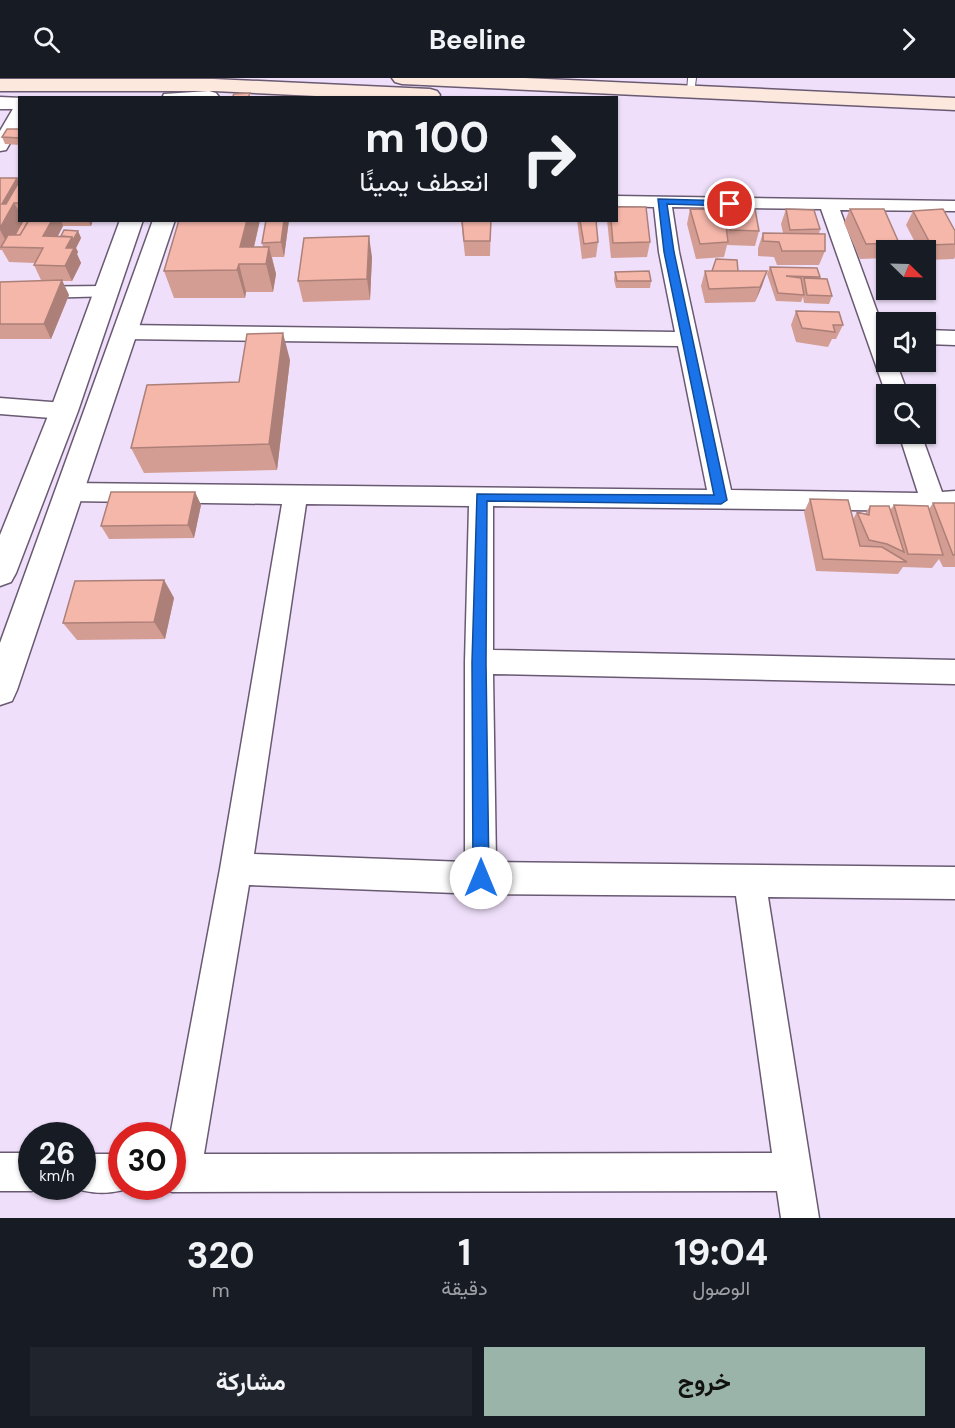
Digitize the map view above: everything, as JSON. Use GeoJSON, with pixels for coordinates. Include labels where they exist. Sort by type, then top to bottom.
{"type":"FeatureCollection","features":[{"type":"Feature","properties":{"kind":"main road"},"geometry":{"type":"LineString","coordinates":[[402,78],[515,91],[608,90],[692,85],[955,104]]}},
{"type":"Feature","properties":{"kind":"main road"},"geometry":{"type":"LineString","coordinates":[[0,85],[177,94]]}},
{"type":"Feature","properties":{"kind":"main road"},"geometry":{"type":"LineString","coordinates":[[608,90],[955,119]]}},
{"type":"Feature","properties":{"kind":"main road"},"geometry":{"type":"LineString","coordinates":[[210,93],[373,96]]}},
{"type":"Feature","properties":{"kind":"street"},"geometry":{"type":"LineString","coordinates":[[177,94],[210,93]]}},
{"type":"Feature","properties":{"kind":"street"},"geometry":{"type":"LineString","coordinates":[[0,104],[18,103]]}},
{"type":"Feature","properties":{"kind":"street"},"geometry":{"type":"LineString","coordinates":[[0,146],[18,114]]}},
{"type":"Feature","properties":{"kind":"street"},"geometry":{"type":"LineString","coordinates":[[618,201],[955,206]]}},
{"type":"Feature","properties":{"kind":"street"},"geometry":{"type":"LineString","coordinates":[[662,201],[669,252],[721,500]]}},
{"type":"Feature","properties":{"kind":"street"},"geometry":{"type":"LineString","coordinates":[[829,205],[876,322]]}},
{"type":"Feature","properties":{"kind":"street"},"geometry":{"type":"LineString","coordinates":[[0,573],[64,411],[131,222]]}},
{"type":"Feature","properties":{"kind":"street"},"geometry":{"type":"LineString","coordinates":[[3,673],[163,222]]}},
{"type":"Feature","properties":{"kind":"street"},"geometry":{"type":"LineString","coordinates":[[0,293],[108,292]]}},
{"type":"Feature","properties":{"kind":"street"},"geometry":{"type":"LineString","coordinates":[[125,332],[688,339]]}},
{"type":"Feature","properties":{"kind":"street"},"geometry":{"type":"LineString","coordinates":[[936,337],[955,338]]}},
{"type":"Feature","properties":{"kind":"street"},"geometry":{"type":"LineString","coordinates":[[0,406],[64,411]]}},
{"type":"Feature","properties":{"kind":"street"},"geometry":{"type":"LineString","coordinates":[[69,492],[944,501],[915,444]]}},
{"type":"Feature","properties":{"kind":"street"},"geometry":{"type":"LineString","coordinates":[[186,1127],[236,869],[295,495]]}},
{"type":"Feature","properties":{"kind":"street"},"geometry":{"type":"LineString","coordinates":[[481,497],[479,662],[481,878]]}},
{"type":"Feature","properties":{"kind":"street"},"geometry":{"type":"LineString","coordinates":[[479,662],[955,672]]}},
{"type":"Feature","properties":{"kind":"street"},"geometry":{"type":"LineString","coordinates":[[236,869],[481,878],[955,883]]}},
{"type":"Feature","properties":{"kind":"street"},"geometry":{"type":"LineString","coordinates":[[750,881],[800,1218]]}},
{"type":"Feature","properties":{"kind":"street"},"geometry":{"type":"LineString","coordinates":[[0,1172],[18,1173]]}},
{"type":"Feature","properties":{"kind":"street"},"geometry":{"type":"LineString","coordinates":[[186,1173],[793,1172]]}},
{"type":"Feature","properties":{"kind":"building"},"geometry":{"type":"Polygon","coordinates":[[[250,93],[249,96],[233,96],[250,93]]]}},
{"type":"Feature","properties":{"kind":"building"},"geometry":{"type":"Polygon","coordinates":[[[7,129],[18,129],[18,138],[2,137],[7,129]]]}},
{"type":"Feature","properties":{"kind":"building"},"geometry":{"type":"Polygon","coordinates":[[[0,178],[17,178],[2,204],[6,204],[18,183],[18,203],[14,203],[0,228],[0,178]]]}},
{"type":"Feature","properties":{"kind":"building"},"geometry":{"type":"Polygon","coordinates":[[[618,207],[646,207],[650,242],[613,243],[611,222],[618,222],[618,207]]]}},
{"type":"Feature","properties":{"kind":"building"},"geometry":{"type":"Polygon","coordinates":[[[690,209],[724,210],[728,242],[700,244],[690,209]]]}},
{"type":"Feature","properties":{"kind":"building"},"geometry":{"type":"Polygon","coordinates":[[[727,209],[755,209],[759,231],[730,230],[727,209]]]}},
{"type":"Feature","properties":{"kind":"building"},"geometry":{"type":"Polygon","coordinates":[[[786,209],[814,210],[820,229],[790,230],[786,209]]]}},
{"type":"Feature","properties":{"kind":"building"},"geometry":{"type":"Polygon","coordinates":[[[850,209],[884,209],[898,240],[876,240],[876,244],[866,244],[850,209]]]}},
{"type":"Feature","properties":{"kind":"building"},"geometry":{"type":"Polygon","coordinates":[[[943,209],[955,231],[955,244],[936,245],[936,240],[928,240],[913,211],[943,209]]]}},
{"type":"Feature","properties":{"kind":"building"},"geometry":{"type":"Polygon","coordinates":[[[22,222],[27,222],[20,235],[15,235],[22,222]]]}},
{"type":"Feature","properties":{"kind":"building"},"geometry":{"type":"Polygon","coordinates":[[[28,222],[51,222],[43,236],[72,237],[66,248],[74,248],[65,266],[34,265],[43,248],[1,247],[8,235],[20,235],[28,222]]]}},
{"type":"Feature","properties":{"kind":"building"},"geometry":{"type":"Polygon","coordinates":[[[178,222],[246,222],[240,247],[269,247],[266,264],[239,264],[237,270],[164,271],[178,222]]]}},
{"type":"Feature","properties":{"kind":"building"},"geometry":{"type":"Polygon","coordinates":[[[266,222],[284,222],[281,242],[262,243],[266,222]]]}},
{"type":"Feature","properties":{"kind":"building"},"geometry":{"type":"Polygon","coordinates":[[[462,222],[491,222],[490,241],[464,241],[462,222]]]}},
{"type":"Feature","properties":{"kind":"building"},"geometry":{"type":"Polygon","coordinates":[[[580,222],[596,222],[598,242],[584,244],[580,222]]]}},
{"type":"Feature","properties":{"kind":"building"},"geometry":{"type":"Polygon","coordinates":[[[64,230],[78,231],[73,240],[72,237],[61,236],[64,230]]]}},
{"type":"Feature","properties":{"kind":"building"},"geometry":{"type":"Polygon","coordinates":[[[763,233],[825,234],[825,251],[782,251],[779,242],[763,241],[763,233]]]}},
{"type":"Feature","properties":{"kind":"building"},"geometry":{"type":"Polygon","coordinates":[[[369,236],[367,279],[298,281],[304,238],[369,236]]]}},
{"type":"Feature","properties":{"kind":"building"},"geometry":{"type":"Polygon","coordinates":[[[716,259],[737,260],[738,271],[712,271],[716,259]]]}},
{"type":"Feature","properties":{"kind":"building"},"geometry":{"type":"Polygon","coordinates":[[[770,267],[817,268],[820,277],[786,276],[801,278],[804,295],[778,293],[770,267]]]}},
{"type":"Feature","properties":{"kind":"building"},"geometry":{"type":"Polygon","coordinates":[[[649,271],[651,281],[617,281],[615,272],[649,271]]]}},
{"type":"Feature","properties":{"kind":"building"},"geometry":{"type":"Polygon","coordinates":[[[705,271],[767,271],[760,287],[709,289],[705,271]]]}},
{"type":"Feature","properties":{"kind":"building"},"geometry":{"type":"Polygon","coordinates":[[[804,278],[827,279],[832,296],[807,295],[804,278]]]}},
{"type":"Feature","properties":{"kind":"building"},"geometry":{"type":"Polygon","coordinates":[[[62,280],[44,324],[0,324],[0,282],[62,280]]]}},
{"type":"Feature","properties":{"kind":"building"},"geometry":{"type":"Polygon","coordinates":[[[796,311],[839,312],[843,325],[833,325],[835,332],[802,328],[796,311]]]}},
{"type":"Feature","properties":{"kind":"building"},"geometry":{"type":"Polygon","coordinates":[[[283,333],[269,444],[131,448],[147,385],[239,382],[247,334],[283,333]]]}},
{"type":"Feature","properties":{"kind":"building"},"geometry":{"type":"Polygon","coordinates":[[[111,492],[195,492],[188,525],[101,526],[111,492]]]}},
{"type":"Feature","properties":{"kind":"building"},"geometry":{"type":"Polygon","coordinates":[[[810,499],[848,500],[860,546],[882,547],[907,562],[823,559],[810,499]]]}},
{"type":"Feature","properties":{"kind":"building"},"geometry":{"type":"Polygon","coordinates":[[[933,503],[955,503],[955,555],[953,555],[933,503]]]}},
{"type":"Feature","properties":{"kind":"building"},"geometry":{"type":"Polygon","coordinates":[[[894,505],[928,506],[943,555],[908,554],[894,505]]]}},
{"type":"Feature","properties":{"kind":"building"},"geometry":{"type":"Polygon","coordinates":[[[870,506],[889,506],[904,552],[887,544],[869,540],[857,512],[869,515],[870,506]]]}},
{"type":"Feature","properties":{"kind":"building"},"geometry":{"type":"Polygon","coordinates":[[[164,580],[154,622],[63,623],[75,581],[164,580]]]}},
{"type":"Feature","properties":{"kind":"route"},"geometry":{"type":"LineString","coordinates":[[481,878],[479,662],[481,497],[721,500],[669,252],[662,201],[730,204]]}}]}
